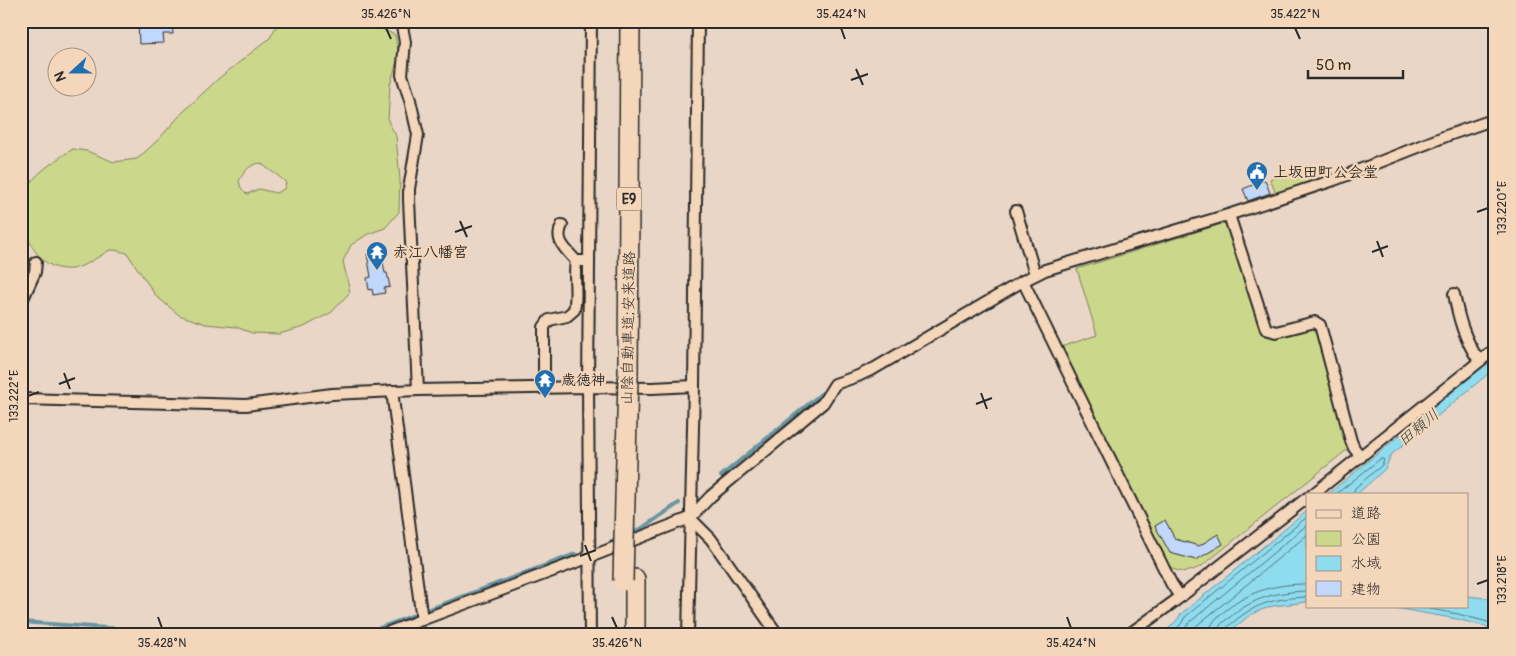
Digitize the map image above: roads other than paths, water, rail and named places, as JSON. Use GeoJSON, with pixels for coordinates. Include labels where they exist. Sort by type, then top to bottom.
{"type":"FeatureCollection","features":[{"type":"Feature","properties":{"kind":"highway","name":"山陰自動車道;安来道路"},"geometry":{"type":"LineString","coordinates":[[630,21],[632,377]]}},
{"type":"Feature","properties":{"kind":"highway","name":"山陰自動車道;安来道路"},"geometry":{"type":"LineString","coordinates":[[624,635],[629,580],[640,21]]}},
{"type":"Feature","properties":{"kind":"highway","name":"山陰自動車道;安来道路"},"geometry":{"type":"LineString","coordinates":[[629,580],[635,635]]}},
{"type":"Feature","properties":{"kind":"street"},"geometry":{"type":"LineString","coordinates":[[401,21],[405,42],[402,75],[418,135],[409,194],[418,390]]}},
{"type":"Feature","properties":{"kind":"street"},"geometry":{"type":"LineString","coordinates":[[590,635],[588,387],[591,21]]}},
{"type":"Feature","properties":{"kind":"street"},"geometry":{"type":"LineString","coordinates":[[688,635],[694,386],[698,21]]}},
{"type":"Feature","properties":{"kind":"street"},"geometry":{"type":"LineString","coordinates":[[381,635],[421,614],[590,557],[690,518],[711,496],[823,403],[835,384],[875,368],[1035,274],[1229,215],[1334,180],[1495,119]]}},
{"type":"Feature","properties":{"kind":"street"},"geometry":{"type":"LineString","coordinates":[[1016,211],[1035,274]]}},
{"type":"Feature","properties":{"kind":"street"},"geometry":{"type":"LineString","coordinates":[[1229,215],[1266,329],[1276,332],[1316,322],[1320,324],[1351,441],[1361,457]]}},
{"type":"Feature","properties":{"kind":"street"},"geometry":{"type":"LineString","coordinates":[[544,388],[544,327],[548,320],[567,316],[574,310],[576,300],[576,261],[559,240],[559,230],[562,224]]}},
{"type":"Feature","properties":{"kind":"street"},"geometry":{"type":"LineString","coordinates":[[576,261],[589,262]]}},
{"type":"Feature","properties":{"kind":"street"},"geometry":{"type":"LineString","coordinates":[[21,303],[35,272],[36,262]]}},
{"type":"Feature","properties":{"kind":"street"},"geometry":{"type":"LineString","coordinates":[[1022,281],[1171,583],[1180,597]]}},
{"type":"Feature","properties":{"kind":"street"},"geometry":{"type":"LineString","coordinates":[[1454,294],[1467,343],[1479,361]]}},
{"type":"Feature","properties":{"kind":"street"},"geometry":{"type":"LineString","coordinates":[[1315,493],[1495,349]]}},
{"type":"Feature","properties":{"kind":"street"},"geometry":{"type":"LineString","coordinates":[[21,399],[246,405],[332,394],[392,391],[694,386]]}},
{"type":"Feature","properties":{"kind":"street"},"geometry":{"type":"LineString","coordinates":[[392,391],[421,614]]}},
{"type":"Feature","properties":{"kind":"street"},"geometry":{"type":"LineString","coordinates":[[1128,635],[1306,499]]}},
{"type":"Feature","properties":{"kind":"street"},"geometry":{"type":"LineString","coordinates":[[690,518],[711,539],[778,635]]}},
{"type":"Feature","properties":{"kind":"water","name":"田頼川"},"geometry":{"type":"Polygon","coordinates":[[[1495,357],[1495,368],[1391,455],[1385,469],[1358,493],[1329,493],[1495,357]]]}},
{"type":"Feature","properties":{"kind":"water"},"geometry":{"type":"Polygon","coordinates":[[[1306,512],[1306,602],[1273,606],[1261,610],[1250,615],[1226,635],[1162,635],[1181,614],[1306,512]]]}},
{"type":"Feature","properties":{"kind":"water"},"geometry":{"type":"Polygon","coordinates":[[[1468,596],[1495,599],[1495,629],[1457,619],[1396,608],[1468,608],[1468,596]]]}},
{"type":"Feature","properties":{"kind":"waterway"},"geometry":{"type":"LineString","coordinates":[[721,476],[822,393]]}},
{"type":"Feature","properties":{"kind":"waterway"},"geometry":{"type":"LineString","coordinates":[[630,533],[641,529],[679,503]]}},
{"type":"Feature","properties":{"kind":"waterway"},"geometry":{"type":"LineString","coordinates":[[611,542],[619,538]]}},
{"type":"Feature","properties":{"kind":"waterway"},"geometry":{"type":"LineString","coordinates":[[361,635],[575,554]]}},
{"type":"Feature","properties":{"kind":"waterway"},"geometry":{"type":"LineString","coordinates":[[21,622],[207,635]]}},
{"type":"Feature","properties":{"kind":"place","name":"上坂田町公会堂"},"geometry":{"type":"Point","coordinates":[1257,191]}},
{"type":"Feature","properties":{"kind":"place","name":"赤江八幡宮"},"geometry":{"type":"Point","coordinates":[377,271]}},
{"type":"Feature","properties":{"kind":"place","name":"歳徳神"},"geometry":{"type":"Point","coordinates":[545,399]}}]}
